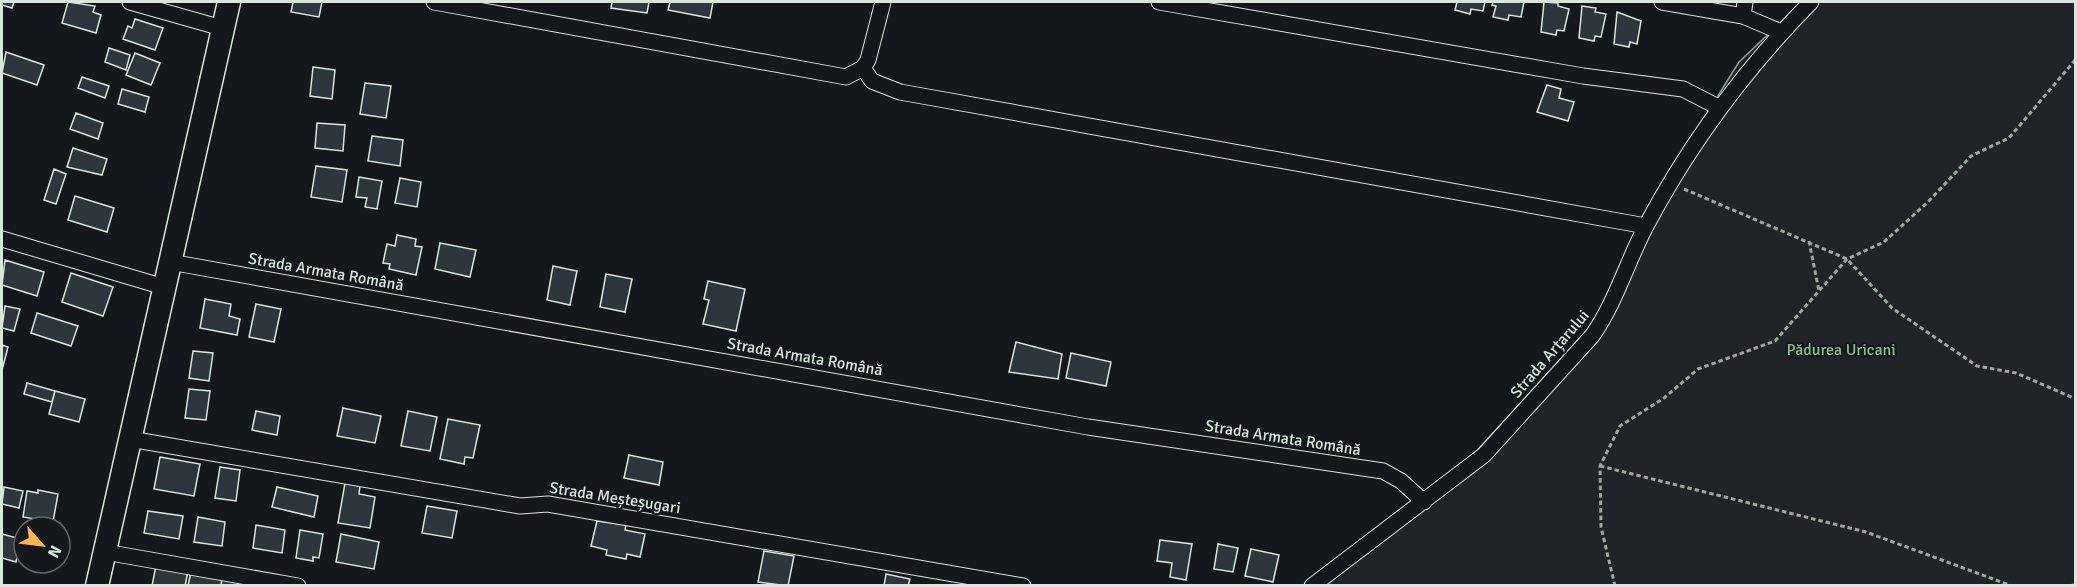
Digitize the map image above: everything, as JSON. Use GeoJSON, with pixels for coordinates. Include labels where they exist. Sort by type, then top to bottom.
{"type":"FeatureCollection","features":[{"type":"Feature","properties":{"kind":"main road"},"geometry":{"type":"LineString","coordinates":[[98,585],[229,2]]}},
{"type":"Feature","properties":{"kind":"street"},"geometry":{"type":"LineString","coordinates":[[130,2],[222,28]]}},
{"type":"Feature","properties":{"kind":"street"},"geometry":{"type":"LineString","coordinates":[[434,2],[846,76],[863,68],[871,51],[883,2]]}},
{"type":"Feature","properties":{"kind":"street"},"geometry":{"type":"LineString","coordinates":[[1159,2],[1583,76],[1683,89],[1718,107]]}},
{"type":"Feature","properties":{"kind":"street"},"geometry":{"type":"LineString","coordinates":[[1662,2],[1744,9],[1781,32]]}},
{"type":"Feature","properties":{"kind":"street","name":"Strada Arțarului"},"geometry":{"type":"LineString","coordinates":[[1312,585],[1484,455],[1592,336],[1604,319],[1646,226],[1718,107],[1781,32],[1811,2]]}},
{"type":"Feature","properties":{"kind":"street"},"geometry":{"type":"LineString","coordinates":[[863,68],[872,81],[900,92],[1646,226]]}},
{"type":"Feature","properties":{"kind":"street"},"geometry":{"type":"LineString","coordinates":[[2,239],[164,287]]}},
{"type":"Feature","properties":{"kind":"street","name":"Strada Armata Română"},"geometry":{"type":"LineString","coordinates":[[170,262],[1089,427],[1383,471],[1401,481],[1424,502]]}},
{"type":"Feature","properties":{"kind":"street","name":"Strada Meșteșugari"},"geometry":{"type":"LineString","coordinates":[[130,439],[520,506],[548,504],[1023,585]]}},
{"type":"Feature","properties":{"kind":"street"},"geometry":{"type":"LineString","coordinates":[[105,552],[298,585]]}},
{"type":"Feature","properties":{"kind":"path"},"geometry":{"type":"LineString","coordinates":[[1615,585],[1601,527],[1600,466],[1620,426],[1664,398],[1698,369],[1775,341],[1847,259],[1884,242],[1928,202],[1971,156],[2009,138],[2076,59]]}},
{"type":"Feature","properties":{"kind":"path"},"geometry":{"type":"LineString","coordinates":[[1672,183],[1847,259],[1892,308],[1977,366],[2016,373],[2076,399]]}},
{"type":"Feature","properties":{"kind":"path"},"geometry":{"type":"LineString","coordinates":[[1809,241],[1819,291]]}},
{"type":"Feature","properties":{"kind":"path"},"geometry":{"type":"LineString","coordinates":[[1600,466],[1866,532],[2012,585]]}},
{"type":"Feature","properties":{"kind":"path"},"geometry":{"type":"LineString","coordinates":[[2070,585],[2076,584]]}},
{"type":"Feature","properties":{"kind":"green space","name":"Pădurea Uricani"},"geometry":{"type":"Polygon","coordinates":[[[1802,2],[2075,2],[2075,585],[1322,586],[1427,505],[1599,317],[1643,216],[1739,62],[1802,2]]]}},
{"type":"Feature","properties":{"kind":"building"},"geometry":{"type":"Polygon","coordinates":[[[2,2],[14,2],[12,8],[2,5],[2,2]]]}},
{"type":"Feature","properties":{"kind":"building"},"geometry":{"type":"Polygon","coordinates":[[[68,2],[95,6],[93,12],[101,15],[96,33],[62,23],[68,2]]]}},
{"type":"Feature","properties":{"kind":"building"},"geometry":{"type":"Polygon","coordinates":[[[293,2],[322,2],[319,17],[291,12],[293,2]]]}},
{"type":"Feature","properties":{"kind":"building"},"geometry":{"type":"Polygon","coordinates":[[[612,2],[649,2],[647,13],[611,8],[612,2]]]}},
{"type":"Feature","properties":{"kind":"building"},"geometry":{"type":"Polygon","coordinates":[[[670,2],[713,2],[710,18],[668,10],[670,2]]]}},
{"type":"Feature","properties":{"kind":"building"},"geometry":{"type":"Polygon","coordinates":[[[1457,2],[1485,2],[1483,11],[1471,9],[1470,14],[1455,10],[1457,2]]]}},
{"type":"Feature","properties":{"kind":"building"},"geometry":{"type":"Polygon","coordinates":[[[1493,2],[1524,2],[1521,17],[1509,15],[1508,20],[1493,17],[1496,6],[1492,5],[1493,2]]]}},
{"type":"Feature","properties":{"kind":"building"},"geometry":{"type":"Polygon","coordinates":[[[1544,2],[1558,3],[1558,6],[1569,9],[1564,31],[1557,30],[1556,35],[1541,32],[1544,2]]]}},
{"type":"Feature","properties":{"kind":"building"},"geometry":{"type":"Polygon","coordinates":[[[1582,6],[1596,8],[1595,12],[1606,14],[1601,37],[1595,36],[1594,41],[1579,38],[1582,6]]]}},
{"type":"Feature","properties":{"kind":"building"},"geometry":{"type":"Polygon","coordinates":[[[1617,12],[1641,21],[1637,44],[1630,42],[1629,47],[1614,44],[1617,12]]]}},
{"type":"Feature","properties":{"kind":"building"},"geometry":{"type":"Polygon","coordinates":[[[135,19],[163,28],[155,50],[123,39],[128,26],[132,28],[135,19]]]}},
{"type":"Feature","properties":{"kind":"building"},"geometry":{"type":"Polygon","coordinates":[[[109,48],[130,55],[126,70],[105,62],[109,48]]]}},
{"type":"Feature","properties":{"kind":"building"},"geometry":{"type":"Polygon","coordinates":[[[6,52],[44,65],[37,85],[2,73],[6,52]]]}},
{"type":"Feature","properties":{"kind":"building"},"geometry":{"type":"Polygon","coordinates":[[[135,53],[160,63],[151,85],[126,75],[135,53]]]}},
{"type":"Feature","properties":{"kind":"building"},"geometry":{"type":"Polygon","coordinates":[[[313,67],[335,70],[332,99],[310,96],[313,67]]]}},
{"type":"Feature","properties":{"kind":"building"},"geometry":{"type":"Polygon","coordinates":[[[82,77],[109,86],[105,98],[78,88],[82,77]]]}},
{"type":"Feature","properties":{"kind":"building"},"geometry":{"type":"Polygon","coordinates":[[[365,83],[391,86],[386,118],[360,114],[365,83]]]}},
{"type":"Feature","properties":{"kind":"building"},"geometry":{"type":"Polygon","coordinates":[[[1547,85],[1561,89],[1559,98],[1574,102],[1568,121],[1537,112],[1547,85]]]}},
{"type":"Feature","properties":{"kind":"building"},"geometry":{"type":"Polygon","coordinates":[[[122,89],[149,97],[145,112],[118,104],[122,89]]]}},
{"type":"Feature","properties":{"kind":"building"},"geometry":{"type":"Polygon","coordinates":[[[76,113],[103,123],[98,139],[70,129],[76,113]]]}},
{"type":"Feature","properties":{"kind":"building"},"geometry":{"type":"Polygon","coordinates":[[[317,123],[345,125],[343,151],[315,148],[317,123]]]}},
{"type":"Feature","properties":{"kind":"building"},"geometry":{"type":"Polygon","coordinates":[[[372,136],[403,140],[400,166],[368,161],[372,136]]]}},
{"type":"Feature","properties":{"kind":"building"},"geometry":{"type":"Polygon","coordinates":[[[73,148],[107,159],[102,175],[67,167],[73,148]]]}},
{"type":"Feature","properties":{"kind":"building"},"geometry":{"type":"Polygon","coordinates":[[[316,166],[347,170],[342,202],[311,197],[316,166]]]}},
{"type":"Feature","properties":{"kind":"building"},"geometry":{"type":"Polygon","coordinates":[[[54,169],[66,174],[56,204],[44,200],[54,169]]]}},
{"type":"Feature","properties":{"kind":"building"},"geometry":{"type":"Polygon","coordinates":[[[359,177],[382,181],[377,209],[365,207],[367,198],[356,197],[359,177]]]}},
{"type":"Feature","properties":{"kind":"building"},"geometry":{"type":"Polygon","coordinates":[[[400,178],[421,182],[417,207],[395,203],[400,178]]]}},
{"type":"Feature","properties":{"kind":"building"},"geometry":{"type":"Polygon","coordinates":[[[75,196],[114,208],[107,232],[68,220],[75,196]]]}},
{"type":"Feature","properties":{"kind":"building"},"geometry":{"type":"Polygon","coordinates":[[[397,235],[416,239],[415,246],[422,247],[416,275],[389,269],[390,264],[383,263],[387,244],[395,246],[397,235]]]}},
{"type":"Feature","properties":{"kind":"building"},"geometry":{"type":"Polygon","coordinates":[[[440,243],[476,250],[470,277],[435,269],[440,243]]]}},
{"type":"Feature","properties":{"kind":"building"},"geometry":{"type":"Polygon","coordinates":[[[5,260],[44,272],[37,296],[2,285],[5,260]]]}},
{"type":"Feature","properties":{"kind":"building"},"geometry":{"type":"Polygon","coordinates":[[[553,266],[577,271],[570,305],[547,300],[553,266]]]}},
{"type":"Feature","properties":{"kind":"building"},"geometry":{"type":"Polygon","coordinates":[[[71,273],[113,287],[103,316],[62,302],[71,273]]]}},
{"type":"Feature","properties":{"kind":"building"},"geometry":{"type":"Polygon","coordinates":[[[606,274],[632,279],[625,312],[600,307],[606,274]]]}},
{"type":"Feature","properties":{"kind":"building"},"geometry":{"type":"Polygon","coordinates":[[[708,281],[745,289],[736,331],[703,324],[709,300],[704,299],[708,281]]]}},
{"type":"Feature","properties":{"kind":"building"},"geometry":{"type":"Polygon","coordinates":[[[205,299],[231,304],[229,316],[240,319],[237,335],[200,328],[205,299]]]}},
{"type":"Feature","properties":{"kind":"building"},"geometry":{"type":"Polygon","coordinates":[[[256,304],[281,309],[274,342],[249,337],[256,304]]]}},
{"type":"Feature","properties":{"kind":"building"},"geometry":{"type":"Polygon","coordinates":[[[5,306],[20,309],[14,331],[2,328],[5,306]]]}},
{"type":"Feature","properties":{"kind":"building"},"geometry":{"type":"Polygon","coordinates":[[[37,313],[78,326],[71,346],[31,333],[37,313]]]}},
{"type":"Feature","properties":{"kind":"building"},"geometry":{"type":"Polygon","coordinates":[[[1016,342],[1062,354],[1058,379],[1009,372],[1016,342]]]}},
{"type":"Feature","properties":{"kind":"building"},"geometry":{"type":"Polygon","coordinates":[[[2,345],[8,347],[2,370],[2,345]]]}},
{"type":"Feature","properties":{"kind":"building"},"geometry":{"type":"Polygon","coordinates":[[[193,351],[213,353],[209,381],[189,378],[193,351]]]}},
{"type":"Feature","properties":{"kind":"building"},"geometry":{"type":"Polygon","coordinates":[[[1071,353],[1111,362],[1106,386],[1066,378],[1071,353]]]}},
{"type":"Feature","properties":{"kind":"building"},"geometry":{"type":"Polygon","coordinates":[[[27,383],[55,391],[52,402],[24,394],[27,383]]]}},
{"type":"Feature","properties":{"kind":"building"},"geometry":{"type":"Polygon","coordinates":[[[189,389],[210,391],[206,420],[185,418],[189,389]]]}},
{"type":"Feature","properties":{"kind":"building"},"geometry":{"type":"Polygon","coordinates":[[[55,391],[85,399],[79,422],[49,414],[55,391]]]}},
{"type":"Feature","properties":{"kind":"building"},"geometry":{"type":"Polygon","coordinates":[[[343,408],[381,416],[375,443],[337,436],[343,408]]]}},
{"type":"Feature","properties":{"kind":"building"},"geometry":{"type":"Polygon","coordinates":[[[256,411],[280,416],[277,435],[252,430],[256,411]]]}},
{"type":"Feature","properties":{"kind":"building"},"geometry":{"type":"Polygon","coordinates":[[[408,411],[437,417],[430,451],[401,446],[408,411]]]}},
{"type":"Feature","properties":{"kind":"building"},"geometry":{"type":"Polygon","coordinates":[[[448,419],[480,425],[473,458],[465,457],[464,464],[440,459],[448,419]]]}},
{"type":"Feature","properties":{"kind":"building"},"geometry":{"type":"Polygon","coordinates":[[[629,455],[663,462],[659,485],[624,478],[629,455]]]}},
{"type":"Feature","properties":{"kind":"building"},"geometry":{"type":"Polygon","coordinates":[[[160,457],[200,464],[194,496],[154,489],[160,457]]]}},
{"type":"Feature","properties":{"kind":"building"},"geometry":{"type":"Polygon","coordinates":[[[220,467],[240,470],[236,501],[215,498],[220,467]]]}},
{"type":"Feature","properties":{"kind":"building"},"geometry":{"type":"Polygon","coordinates":[[[345,483],[360,485],[359,494],[375,497],[370,528],[338,523],[345,483]]]}},
{"type":"Feature","properties":{"kind":"building"},"geometry":{"type":"Polygon","coordinates":[[[4,487],[23,491],[19,508],[2,504],[4,487]]]}},
{"type":"Feature","properties":{"kind":"building"},"geometry":{"type":"Polygon","coordinates":[[[277,487],[318,496],[314,517],[272,507],[277,487]]]}},
{"type":"Feature","properties":{"kind":"building"},"geometry":{"type":"Polygon","coordinates":[[[38,490],[58,494],[54,515],[23,515],[27,491],[38,493],[38,490]]]}},
{"type":"Feature","properties":{"kind":"building"},"geometry":{"type":"Polygon","coordinates":[[[427,506],[457,511],[452,538],[422,533],[427,506]]]}},
{"type":"Feature","properties":{"kind":"building"},"geometry":{"type":"Polygon","coordinates":[[[148,511],[183,516],[179,539],[144,533],[148,511]]]}},
{"type":"Feature","properties":{"kind":"building"},"geometry":{"type":"Polygon","coordinates":[[[198,517],[225,522],[222,546],[194,542],[198,517]]]}},
{"type":"Feature","properties":{"kind":"building"},"geometry":{"type":"Polygon","coordinates":[[[597,521],[626,525],[625,530],[645,534],[640,557],[627,554],[626,559],[606,555],[607,550],[591,546],[597,521]]]}},
{"type":"Feature","properties":{"kind":"building"},"geometry":{"type":"Polygon","coordinates":[[[256,525],[285,530],[282,553],[253,548],[256,525]]]}},
{"type":"Feature","properties":{"kind":"building"},"geometry":{"type":"Polygon","coordinates":[[[300,530],[323,534],[319,558],[313,557],[313,561],[296,558],[300,530]]]}},
{"type":"Feature","properties":{"kind":"building"},"geometry":{"type":"Polygon","coordinates":[[[2,534],[12,537],[12,561],[2,558],[2,534]]]}},
{"type":"Feature","properties":{"kind":"building"},"geometry":{"type":"Polygon","coordinates":[[[341,534],[379,542],[374,569],[336,562],[341,534]]]}},
{"type":"Feature","properties":{"kind":"building"},"geometry":{"type":"Polygon","coordinates":[[[1160,540],[1192,544],[1186,580],[1170,577],[1172,563],[1157,561],[1160,540]]]}},
{"type":"Feature","properties":{"kind":"building"},"geometry":{"type":"Polygon","coordinates":[[[1218,544],[1238,548],[1233,572],[1214,569],[1218,544]]]}},
{"type":"Feature","properties":{"kind":"building"},"geometry":{"type":"Polygon","coordinates":[[[1251,549],[1279,555],[1273,582],[1245,576],[1251,549]]]}},
{"type":"Feature","properties":{"kind":"building"},"geometry":{"type":"Polygon","coordinates":[[[764,551],[794,556],[788,586],[758,582],[764,551]]]}},
{"type":"Feature","properties":{"kind":"building"},"geometry":{"type":"Polygon","coordinates":[[[156,565],[188,571],[185,586],[152,586],[156,565]]]}},
{"type":"Feature","properties":{"kind":"building"},"geometry":{"type":"Polygon","coordinates":[[[191,571],[222,577],[221,586],[188,586],[191,571]]]}},
{"type":"Feature","properties":{"kind":"building"},"geometry":{"type":"Polygon","coordinates":[[[886,574],[910,579],[908,586],[884,586],[886,574]]]}},
{"type":"Feature","properties":{"kind":"building"},"geometry":{"type":"Polygon","coordinates":[[[222,577],[260,586],[221,586],[222,577]]]}}]}
